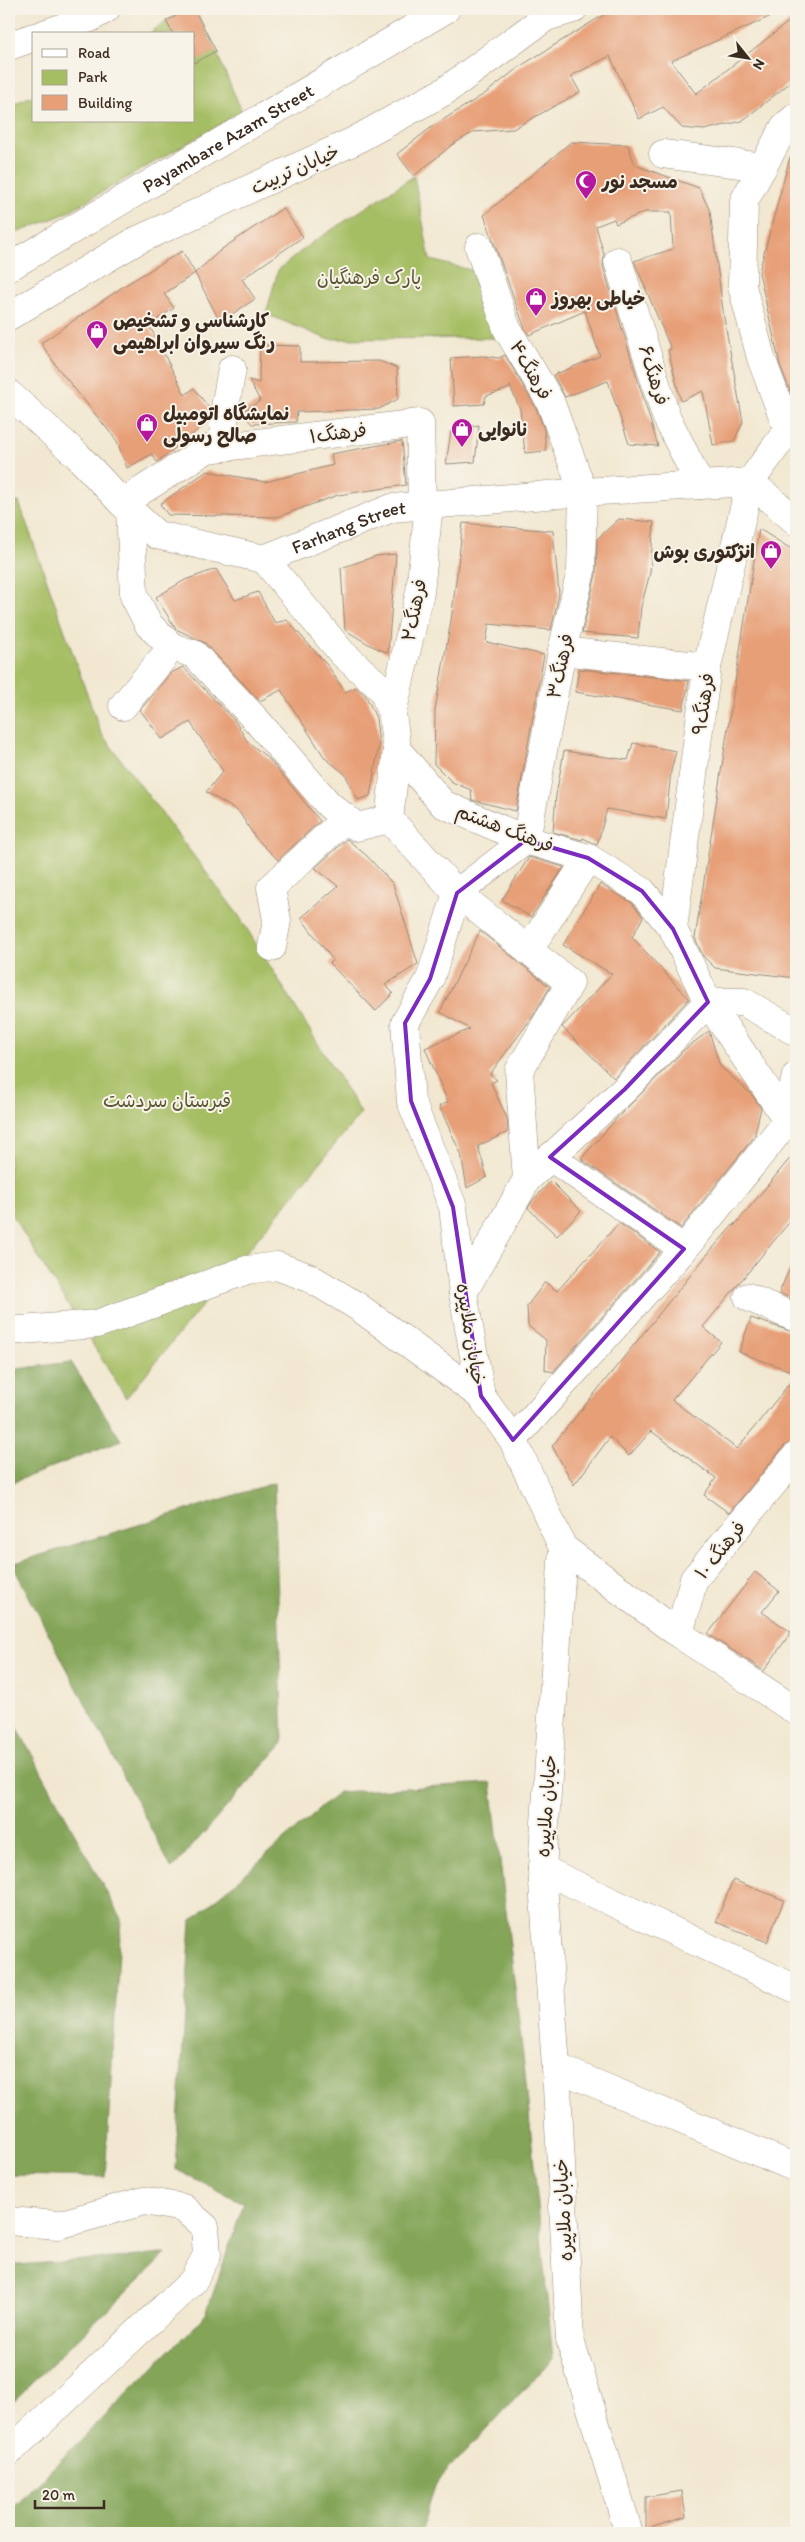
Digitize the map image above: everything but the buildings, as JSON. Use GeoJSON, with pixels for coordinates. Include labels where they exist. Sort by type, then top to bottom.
{"type":"FeatureCollection","features":[{"type":"Feature","properties":{"kind":"street"},"geometry":{"type":"LineString","coordinates":[[50,32],[90,18],[106,9]]}},
{"type":"Feature","properties":{"kind":"street","name":"Payambare Azam Street"},"geometry":{"type":"LineString","coordinates":[[9,267],[446,9]]}},
{"type":"Feature","properties":{"kind":"street","name":"خیابان تربیت"},"geometry":{"type":"LineString","coordinates":[[9,316],[136,242],[352,142],[445,91],[546,17],[572,9]]}},
{"type":"Feature","properties":{"kind":"street"},"geometry":{"type":"LineString","coordinates":[[9,46],[32,38]]}},
{"type":"Feature","properties":{"kind":"street"},"geometry":{"type":"LineString","coordinates":[[796,117],[785,126],[744,201],[742,286],[761,358],[792,429],[750,482],[796,521]]}},
{"type":"Feature","properties":{"kind":"street"},"geometry":{"type":"LineString","coordinates":[[663,154],[762,166]]}},
{"type":"Feature","properties":{"kind":"street","name":"فرهنگ۴"},"geometry":{"type":"LineString","coordinates":[[479,247],[507,329],[550,401],[583,492]]}},
{"type":"Feature","properties":{"kind":"street","name":"فرهنگ۶"},"geometry":{"type":"LineString","coordinates":[[618,261],[666,416],[700,485]]}},
{"type":"Feature","properties":{"kind":"street"},"geometry":{"type":"LineString","coordinates":[[224,447],[224,413],[232,369]]}},
{"type":"Feature","properties":{"kind":"street"},"geometry":{"type":"LineString","coordinates":[[9,394],[78,456],[157,535],[264,559],[342,653],[383,690],[392,714],[397,750],[389,820],[457,893],[570,983],[519,1071],[527,1179]]}},
{"type":"Feature","properties":{"kind":"street","name":"فرهنگ۱"},"geometry":{"type":"LineString","coordinates":[[126,505],[207,449],[420,423]]}},
{"type":"Feature","properties":{"kind":"street","name":"فرهنگ۲"},"geometry":{"type":"LineString","coordinates":[[392,714],[420,592],[425,505],[420,423]]}},
{"type":"Feature","properties":{"kind":"street","name":"Farhang Street"},"geometry":{"type":"LineString","coordinates":[[264,559],[392,508],[583,492],[750,482]]}},
{"type":"Feature","properties":{"kind":"street","name":"فرهنگ۹"},"geometry":{"type":"LineString","coordinates":[[673,929],[707,667],[750,482]]}},
{"type":"Feature","properties":{"kind":"street","name":"فرهنگ۳"},"geometry":{"type":"LineString","coordinates":[[526,840],[562,651],[581,571],[583,492]]}},
{"type":"Feature","properties":{"kind":"street"},"geometry":{"type":"LineString","coordinates":[[126,505],[134,596],[150,625],[172,646],[194,654],[258,722],[329,805],[357,827],[389,820]]}},
{"type":"Feature","properties":{"kind":"street"},"geometry":{"type":"LineString","coordinates":[[123,706],[172,646]]}},
{"type":"Feature","properties":{"kind":"street"},"geometry":{"type":"LineString","coordinates":[[562,651],[707,667]]}},
{"type":"Feature","properties":{"kind":"street","name":"فرهنگ هشتم"},"geometry":{"type":"LineString","coordinates":[[397,750],[443,804],[526,840],[588,858],[642,891],[673,929],[708,1002],[792,1115]]}},
{"type":"Feature","properties":{"kind":"street"},"geometry":{"type":"LineString","coordinates":[[272,947],[278,920],[271,888],[346,818]]}},
{"type":"Feature","properties":{"kind":"street"},"geometry":{"type":"LineString","coordinates":[[457,893],[526,840]]}},
{"type":"Feature","properties":{"kind":"street"},"geometry":{"type":"LineString","coordinates":[[528,951],[588,858]]}},
{"type":"Feature","properties":{"kind":"street","name":"خیابان ملاپیره"},"geometry":{"type":"LineString","coordinates":[[457,893],[430,979],[405,1023],[411,1101],[453,1208],[463,1293],[481,1396],[513,1440],[562,1548],[542,1869],[556,2067],[570,2340],[630,2533]]}},
{"type":"Feature","properties":{"kind":"street"},"geometry":{"type":"LineString","coordinates":[[463,1293],[527,1179],[625,1089],[708,1002],[744,1002],[796,1032]]}},
{"type":"Feature","properties":{"kind":"street"},"geometry":{"type":"LineString","coordinates":[[796,1076],[794,1085],[796,1087]]}},
{"type":"Feature","properties":{"kind":"street"},"geometry":{"type":"LineString","coordinates":[[513,1440],[684,1249],[792,1115]]}},
{"type":"Feature","properties":{"kind":"street"},"geometry":{"type":"LineString","coordinates":[[550,1157],[684,1249]]}},
{"type":"Feature","properties":{"kind":"street"},"geometry":{"type":"LineString","coordinates":[[9,1332],[97,1324],[247,1270],[277,1266],[310,1278],[357,1306],[481,1396]]}},
{"type":"Feature","properties":{"kind":"street"},"geometry":{"type":"LineString","coordinates":[[748,1297],[796,1318]]}},
{"type":"Feature","properties":{"kind":"street","name":"فرهنگ ۱۰"},"geometry":{"type":"LineString","coordinates":[[678,1634],[694,1580],[796,1456]]}},
{"type":"Feature","properties":{"kind":"street"},"geometry":{"type":"LineString","coordinates":[[562,1548],[678,1634],[796,1711]]}},
{"type":"Feature","properties":{"kind":"street"},"geometry":{"type":"LineString","coordinates":[[542,1869],[796,1989]]}},
{"type":"Feature","properties":{"kind":"street"},"geometry":{"type":"LineString","coordinates":[[556,2067],[796,2168]]}},
{"type":"Feature","properties":{"kind":"street"},"geometry":{"type":"LineString","coordinates":[[9,2221],[58,2225],[144,2200],[183,2208],[205,2227],[207,2255],[194,2281],[9,2452]]}},
{"type":"Feature","properties":{"kind":"highlighted area"},"geometry":{"type":"Polygon","coordinates":[[[526,840],[588,858],[642,891],[673,929],[708,1002],[625,1089],[550,1157],[684,1249],[513,1440],[481,1396],[453,1207],[411,1101],[405,1023],[430,979],[457,893],[526,840]]]}},
{"type":"Feature","properties":{"kind":"green space"},"geometry":{"type":"Polygon","coordinates":[[[189,9],[194,9],[216,51],[242,112],[62,215],[9,236],[9,106],[32,96],[32,122],[195,122],[195,32],[152,32],[166,21],[189,9]]]}},
{"type":"Feature","properties":{"kind":"green space","name":"پارک فرهنگیان"},"geometry":{"type":"Polygon","coordinates":[[[414,176],[430,260],[483,273],[497,338],[327,339],[266,314],[278,270],[310,244],[414,176]]]}},
{"type":"Feature","properties":{"kind":"green space","name":"قبرستان سردشت"},"geometry":{"type":"Polygon","coordinates":[[[19,502],[101,733],[239,916],[361,1113],[126,1398],[9,1210],[9,503],[19,502]]]}},
{"type":"Feature","properties":{"kind":"green space"},"geometry":{"type":"Polygon","coordinates":[[[71,1362],[121,1440],[9,1484],[9,1370],[71,1362]]]}},
{"type":"Feature","properties":{"kind":"green space"},"geometry":{"type":"Polygon","coordinates":[[[274,1483],[283,1743],[172,1869],[12,1564],[274,1483]]]}},
{"type":"Feature","properties":{"kind":"green space"},"geometry":{"type":"Polygon","coordinates":[[[9,1712],[121,1919],[105,2177],[9,2175],[9,1712]]]}},
{"type":"Feature","properties":{"kind":"green space"},"geometry":{"type":"Polygon","coordinates":[[[491,1783],[525,2073],[553,2359],[436,2483],[420,2533],[9,2533],[9,2512],[206,2314],[244,2203],[175,2169],[191,1921],[339,1792],[491,1783]]]}},
{"type":"Feature","properties":{"kind":"green space"},"geometry":{"type":"Polygon","coordinates":[[[166,2254],[9,2405],[9,2261],[16,2265],[166,2254]]]}},
{"type":"Feature","properties":{"kind":"place","name":"مسجد نور"},"geometry":{"type":"Point","coordinates":[586,200]}},
{"type":"Feature","properties":{"kind":"place","name":"خیاطی بهروز"},"geometry":{"type":"Point","coordinates":[536,317]}},
{"type":"Feature","properties":{"kind":"place","name":"کارشناسی و تشخیص رنگ سیروان ابراهیمی"},"geometry":{"type":"Point","coordinates":[97,350]}},
{"type":"Feature","properties":{"kind":"place","name":"نمایشگاه اتومبیل صالح رسولی"},"geometry":{"type":"Point","coordinates":[147,443]}},
{"type":"Feature","properties":{"kind":"place","name":"نانوایی"},"geometry":{"type":"Point","coordinates":[462,448]}},
{"type":"Feature","properties":{"kind":"place","name":"انژکتوری بوش"},"geometry":{"type":"Point","coordinates":[771,570]}}]}
